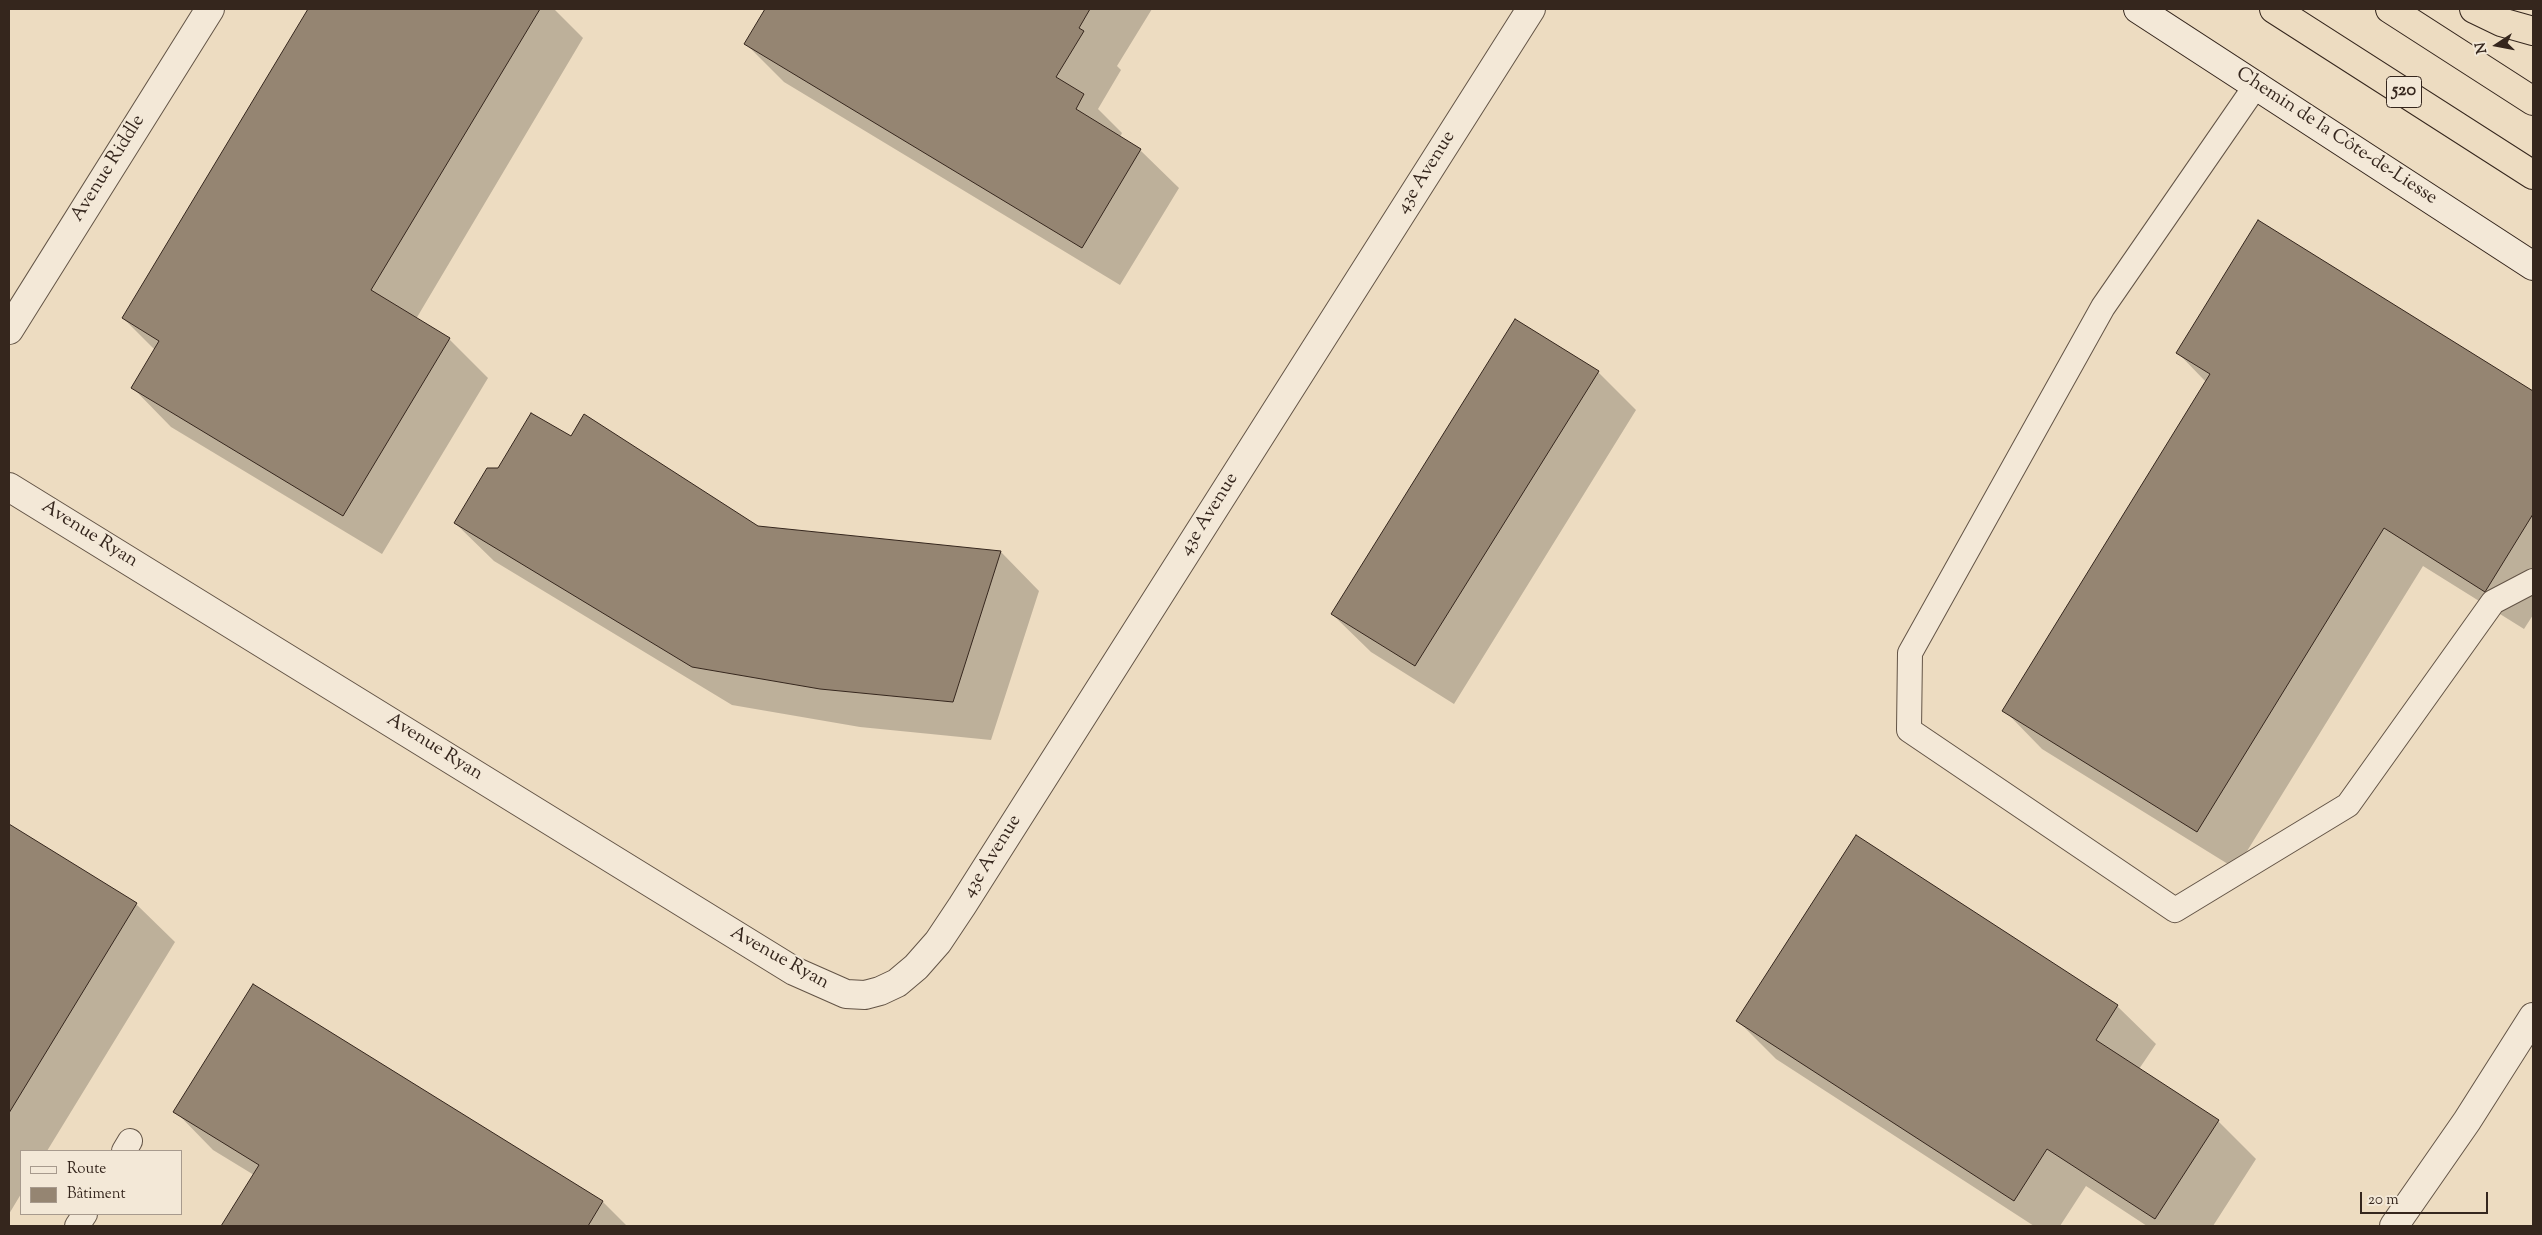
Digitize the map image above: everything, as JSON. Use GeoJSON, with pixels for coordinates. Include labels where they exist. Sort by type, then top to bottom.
{"type":"FeatureCollection","features":[{"type":"Feature","properties":{"kind":"highway","name":"520"},"geometry":{"type":"LineString","coordinates":[[2274,9],[2533,176]]}},
{"type":"Feature","properties":{"kind":"highway"},"geometry":{"type":"LineString","coordinates":[[2390,9],[2533,101]]}},
{"type":"Feature","properties":{"kind":"highway"},"geometry":{"type":"LineString","coordinates":[[2474,9],[2501,22],[2533,31]]}},
{"type":"Feature","properties":{"kind":"street","name":"Avenue Riddle"},"geometry":{"type":"LineString","coordinates":[[9,330],[210,9]]}},
{"type":"Feature","properties":{"kind":"street","name":"43e Avenue"},"geometry":{"type":"LineString","coordinates":[[865,994],[897,983],[916,967],[938,942],[1531,9]]}},
{"type":"Feature","properties":{"kind":"street","name":"Chemin de la Côte-de-Liesse"},"geometry":{"type":"LineString","coordinates":[[2138,9],[2257,84],[2533,266]]}},
{"type":"Feature","properties":{"kind":"street","name":"Avenue Ryan"},"geometry":{"type":"LineString","coordinates":[[9,487],[794,972],[846,994],[865,994]]}},
{"type":"Feature","properties":{"kind":"street"},"geometry":{"type":"LineString","coordinates":[[2394,1226],[2467,1121],[2533,1017]]}},
{"type":"Feature","properties":{"kind":"lane"},"geometry":{"type":"LineString","coordinates":[[2257,84],[2103,307],[1910,653],[1909,730],[2175,910],[2348,804],[2493,602],[2533,581]]}},
{"type":"Feature","properties":{"kind":"lane"},"geometry":{"type":"LineString","coordinates":[[77,1226],[84,1215]]}},
{"type":"Feature","properties":{"kind":"building"},"geometry":{"type":"Polygon","coordinates":[[[308,9],[540,9],[371,290],[450,338],[343,516],[131,388],[159,341],[122,318],[308,9]]]}},
{"type":"Feature","properties":{"kind":"building"},"geometry":{"type":"Polygon","coordinates":[[[765,9],[1090,9],[1079,28],[1084,31],[1056,77],[1084,94],[1076,109],[1141,149],[1082,248],[744,44],[765,9]]]}},
{"type":"Feature","properties":{"kind":"building"},"geometry":{"type":"Polygon","coordinates":[[[2258,220],[2533,391],[2533,514],[2485,592],[2384,528],[2197,832],[2002,711],[2210,374],[2176,353],[2258,220]]]}},
{"type":"Feature","properties":{"kind":"building"},"geometry":{"type":"Polygon","coordinates":[[[1515,319],[1599,371],[1415,666],[1331,614],[1515,319]]]}},
{"type":"Feature","properties":{"kind":"building"},"geometry":{"type":"Polygon","coordinates":[[[531,413],[571,436],[584,414],[758,526],[1001,551],[953,702],[820,689],[692,667],[454,523],[487,468],[498,468],[531,413]]]}},
{"type":"Feature","properties":{"kind":"building"},"geometry":{"type":"Polygon","coordinates":[[[9,824],[137,903],[9,1113],[9,824]]]}},
{"type":"Feature","properties":{"kind":"building"},"geometry":{"type":"Polygon","coordinates":[[[1856,835],[2118,1005],[2096,1040],[2219,1120],[2155,1219],[2047,1149],[2014,1201],[1736,1021],[1856,835]]]}},
{"type":"Feature","properties":{"kind":"building"},"geometry":{"type":"Polygon","coordinates":[[[253,984],[603,1201],[588,1226],[221,1226],[259,1165],[173,1112],[253,984]]]}}]}
